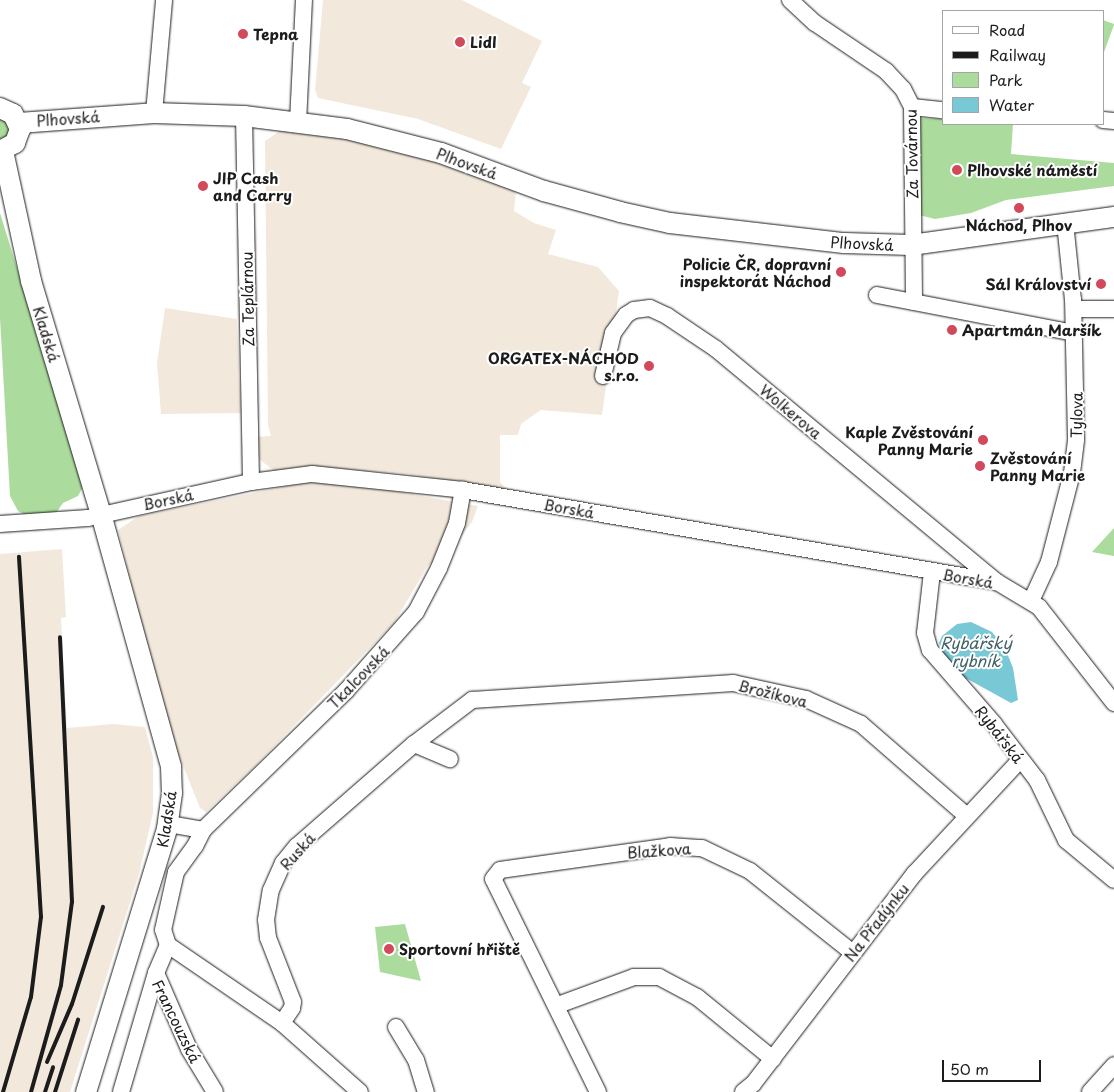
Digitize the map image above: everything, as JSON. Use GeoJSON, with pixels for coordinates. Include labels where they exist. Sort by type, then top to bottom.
{"type":"FeatureCollection","features":[{"type":"Feature","properties":{"kind":"main road"},"geometry":{"type":"LineString","coordinates":[[0,108],[13,114],[19,123],[18,139],[1,151]]}},
{"type":"Feature","properties":{"kind":"main road","name":"Plhovská"},"geometry":{"type":"LineString","coordinates":[[19,123],[154,113],[244,116],[298,122],[384,136],[544,191],[670,223],[844,243],[911,244]]}},
{"type":"Feature","properties":{"kind":"main road","name":"Kladská"},"geometry":{"type":"LineString","coordinates":[[1,151],[4,180],[94,516],[168,754],[172,793],[168,824],[86,1092]]}},
{"type":"Feature","properties":{"kind":"main road"},"geometry":{"type":"LineString","coordinates":[[911,244],[978,237],[1065,222],[1114,217]]}},
{"type":"Feature","properties":{"kind":"street"},"geometry":{"type":"LineString","coordinates":[[154,113],[164,0]]}},
{"type":"Feature","properties":{"kind":"street"},"geometry":{"type":"LineString","coordinates":[[298,122],[304,0]]}},
{"type":"Feature","properties":{"kind":"street","name":"Za Továrnou"},"geometry":{"type":"LineString","coordinates":[[790,0],[814,23],[886,71],[903,90],[912,107],[911,244],[914,302]]}},
{"type":"Feature","properties":{"kind":"street"},"geometry":{"type":"LineString","coordinates":[[912,107],[942,110]]}},
{"type":"Feature","properties":{"kind":"street","name":"Za Teplárnou"},"geometry":{"type":"LineString","coordinates":[[244,116],[251,482]]}},
{"type":"Feature","properties":{"kind":"street","name":"Tylova"},"geometry":{"type":"LineString","coordinates":[[1032,601],[1049,562],[1072,472],[1077,390],[1074,309],[1065,222]]}},
{"type":"Feature","properties":{"kind":"street"},"geometry":{"type":"LineString","coordinates":[[877,295],[1074,333]]}},
{"type":"Feature","properties":{"kind":"street","name":"Wolkerova"},"geometry":{"type":"LineString","coordinates":[[603,376],[613,334],[626,315],[634,310],[650,308],[667,316],[716,349],[997,582]]}},
{"type":"Feature","properties":{"kind":"street"},"geometry":{"type":"LineString","coordinates":[[1074,309],[1114,309]]}},
{"type":"Feature","properties":{"kind":"street","name":"Borská"},"geometry":{"type":"LineString","coordinates":[[2,524],[94,516],[251,482],[312,474],[463,490],[997,582],[1032,601],[1045,614],[1114,703]]}},
{"type":"Feature","properties":{"kind":"street","name":"Tkalcovská"},"geometry":{"type":"LineString","coordinates":[[168,945],[163,930],[176,872],[195,846],[203,830],[346,691],[416,612],[439,568],[457,523],[463,490]]}},
{"type":"Feature","properties":{"kind":"street","name":"Rybářská"},"geometry":{"type":"LineString","coordinates":[[932,572],[925,633],[930,650],[994,724],[1037,780],[1066,840],[1114,880]]}},
{"type":"Feature","properties":{"kind":"street","name":"Brožíkova"},"geometry":{"type":"LineString","coordinates":[[541,694],[733,683],[806,699],[860,724],[967,816]]}},
{"type":"Feature","properties":{"kind":"street","name":"Ruská"},"geometry":{"type":"LineString","coordinates":[[282,1023],[292,1008],[293,1002],[268,938],[266,920],[277,874],[297,846],[414,744],[472,700],[541,694]]}},
{"type":"Feature","properties":{"kind":"street"},"geometry":{"type":"LineString","coordinates":[[414,744],[450,759]]}},
{"type":"Feature","properties":{"kind":"street","name":"Na Přadýnku"},"geometry":{"type":"LineString","coordinates":[[752,1090],[852,952],[915,873],[1020,760]]}},
{"type":"Feature","properties":{"kind":"street"},"geometry":{"type":"LineString","coordinates":[[168,824],[203,830]]}},
{"type":"Feature","properties":{"kind":"street","name":"Blažkova"},"geometry":{"type":"LineString","coordinates":[[558,1005],[493,879],[494,874],[500,870],[670,846],[702,848],[750,871],[852,952]]}},
{"type":"Feature","properties":{"kind":"street"},"geometry":{"type":"LineString","coordinates":[[156,973],[168,945],[282,1023],[360,1092]]}},
{"type":"Feature","properties":{"kind":"street","name":"Francouzská"},"geometry":{"type":"LineString","coordinates":[[121,1092],[156,973]]}},
{"type":"Feature","properties":{"kind":"street","name":"Francouzská"},"geometry":{"type":"LineString","coordinates":[[156,973],[189,1049],[215,1092]]}},
{"type":"Feature","properties":{"kind":"street"},"geometry":{"type":"LineString","coordinates":[[598,1092],[558,1005],[634,977],[659,977],[697,997],[773,1059]]}},
{"type":"Feature","properties":{"kind":"street"},"geometry":{"type":"LineString","coordinates":[[396,1027],[416,1060],[426,1092]]}},
{"type":"Feature","properties":{"kind":"street"},"geometry":{"type":"LineString","coordinates":[[1090,1092],[1114,1065]]}},
{"type":"Feature","properties":{"kind":"shaded area"},"geometry":{"type":"Polygon","coordinates":[[[323,0],[462,0],[542,41],[522,83],[531,87],[501,149],[418,119],[318,98],[315,90],[323,0]]]}},
{"type":"Feature","properties":{"kind":"shaded area"},"geometry":{"type":"Polygon","coordinates":[[[283,129],[385,142],[516,191],[514,211],[534,223],[556,230],[548,254],[598,267],[619,291],[602,415],[541,410],[521,424],[518,435],[500,435],[500,482],[507,490],[407,474],[316,467],[274,471],[258,458],[253,437],[271,436],[268,425],[265,141],[283,129]]]}},
{"type":"Feature","properties":{"kind":"shaded area"},"geometry":{"type":"Polygon","coordinates":[[[165,308],[237,319],[241,413],[161,414],[157,363],[165,308]]]}},
{"type":"Feature","properties":{"kind":"shaded area"},"geometry":{"type":"Polygon","coordinates":[[[301,483],[350,483],[478,506],[472,522],[462,535],[427,567],[394,623],[256,765],[206,812],[200,808],[167,726],[118,530],[139,516],[301,483]]]}},
{"type":"Feature","properties":{"kind":"shaded area"},"geometry":{"type":"Polygon","coordinates":[[[62,549],[66,617],[61,618],[67,728],[113,724],[145,727],[153,757],[153,813],[139,874],[70,1092],[0,1092],[0,554],[62,549]]]}},
{"type":"Feature","properties":{"kind":"green space"},"geometry":{"type":"Polygon","coordinates":[[[1104,20],[1114,25],[1104,52],[1104,20]]]}},
{"type":"Feature","properties":{"kind":"green space"},"geometry":{"type":"Polygon","coordinates":[[[0,118],[10,126],[7,137],[0,141],[0,118]]]}},
{"type":"Feature","properties":{"kind":"green space"},"geometry":{"type":"Polygon","coordinates":[[[920,118],[942,119],[942,125],[1013,125],[1011,154],[1114,163],[1114,186],[1006,200],[971,213],[935,219],[919,215],[920,118]]]}},
{"type":"Feature","properties":{"kind":"green space"},"geometry":{"type":"Polygon","coordinates":[[[0,213],[84,485],[78,496],[63,503],[56,513],[26,515],[18,511],[10,496],[0,318],[0,213]]]}},
{"type":"Feature","properties":{"kind":"green space"},"geometry":{"type":"Polygon","coordinates":[[[1114,528],[1114,556],[1092,552],[1114,528]]]}},
{"type":"Feature","properties":{"kind":"green space"},"geometry":{"type":"Polygon","coordinates":[[[405,924],[421,981],[380,972],[375,927],[405,924]]]}},
{"type":"Feature","properties":{"kind":"water","name":"Rybářský rybník"},"geometry":{"type":"Polygon","coordinates":[[[971,622],[992,632],[1005,648],[1013,668],[1018,700],[1011,703],[962,676],[942,651],[939,643],[942,636],[957,624],[971,622]]]}},
{"type":"Feature","properties":{"kind":"railway"},"geometry":{"type":"LineString","coordinates":[[3,1092],[31,997],[41,917],[19,557]]}},
{"type":"Feature","properties":{"kind":"railway"},"geometry":{"type":"LineString","coordinates":[[31,1092],[61,985],[72,902],[60,637]]}},
{"type":"Feature","properties":{"kind":"railway"},"geometry":{"type":"LineString","coordinates":[[47,1062],[72,1004],[103,907]]}},
{"type":"Feature","properties":{"kind":"railway"},"geometry":{"type":"LineString","coordinates":[[55,1092],[78,1020]]}},
{"type":"Feature","properties":{"kind":"railway"},"geometry":{"type":"LineString","coordinates":[[45,1092],[53,1067]]}},
{"type":"Feature","properties":{"kind":"place","name":"Tepna"},"geometry":{"type":"Point","coordinates":[243,34]}},
{"type":"Feature","properties":{"kind":"place","name":"Lidl"},"geometry":{"type":"Point","coordinates":[460,42]}},
{"type":"Feature","properties":{"kind":"place","name":"Plhovské náměstí"},"geometry":{"type":"Point","coordinates":[957,170]}},
{"type":"Feature","properties":{"kind":"place","name":"JIP Cash and Carry"},"geometry":{"type":"Point","coordinates":[203,186]}},
{"type":"Feature","properties":{"kind":"place","name":"Náchod, Plhov"},"geometry":{"type":"Point","coordinates":[1019,208]}},
{"type":"Feature","properties":{"kind":"place","name":"Policie ČR, dopravní inspektorát Náchod"},"geometry":{"type":"Point","coordinates":[841,272]}},
{"type":"Feature","properties":{"kind":"place","name":"Sál Království"},"geometry":{"type":"Point","coordinates":[1101,284]}},
{"type":"Feature","properties":{"kind":"place","name":"Apartmán Maršík"},"geometry":{"type":"Point","coordinates":[952,330]}},
{"type":"Feature","properties":{"kind":"place","name":"ORGATEX-NÁCHOD s.r.o."},"geometry":{"type":"Point","coordinates":[649,366]}},
{"type":"Feature","properties":{"kind":"place","name":"Kaple Zvěstování Panny Marie"},"geometry":{"type":"Point","coordinates":[983,440]}},
{"type":"Feature","properties":{"kind":"place","name":"Zvěstování Panny Marie"},"geometry":{"type":"Point","coordinates":[980,466]}},
{"type":"Feature","properties":{"kind":"place","name":"Sportovní hřiště"},"geometry":{"type":"Point","coordinates":[389,949]}}]}
